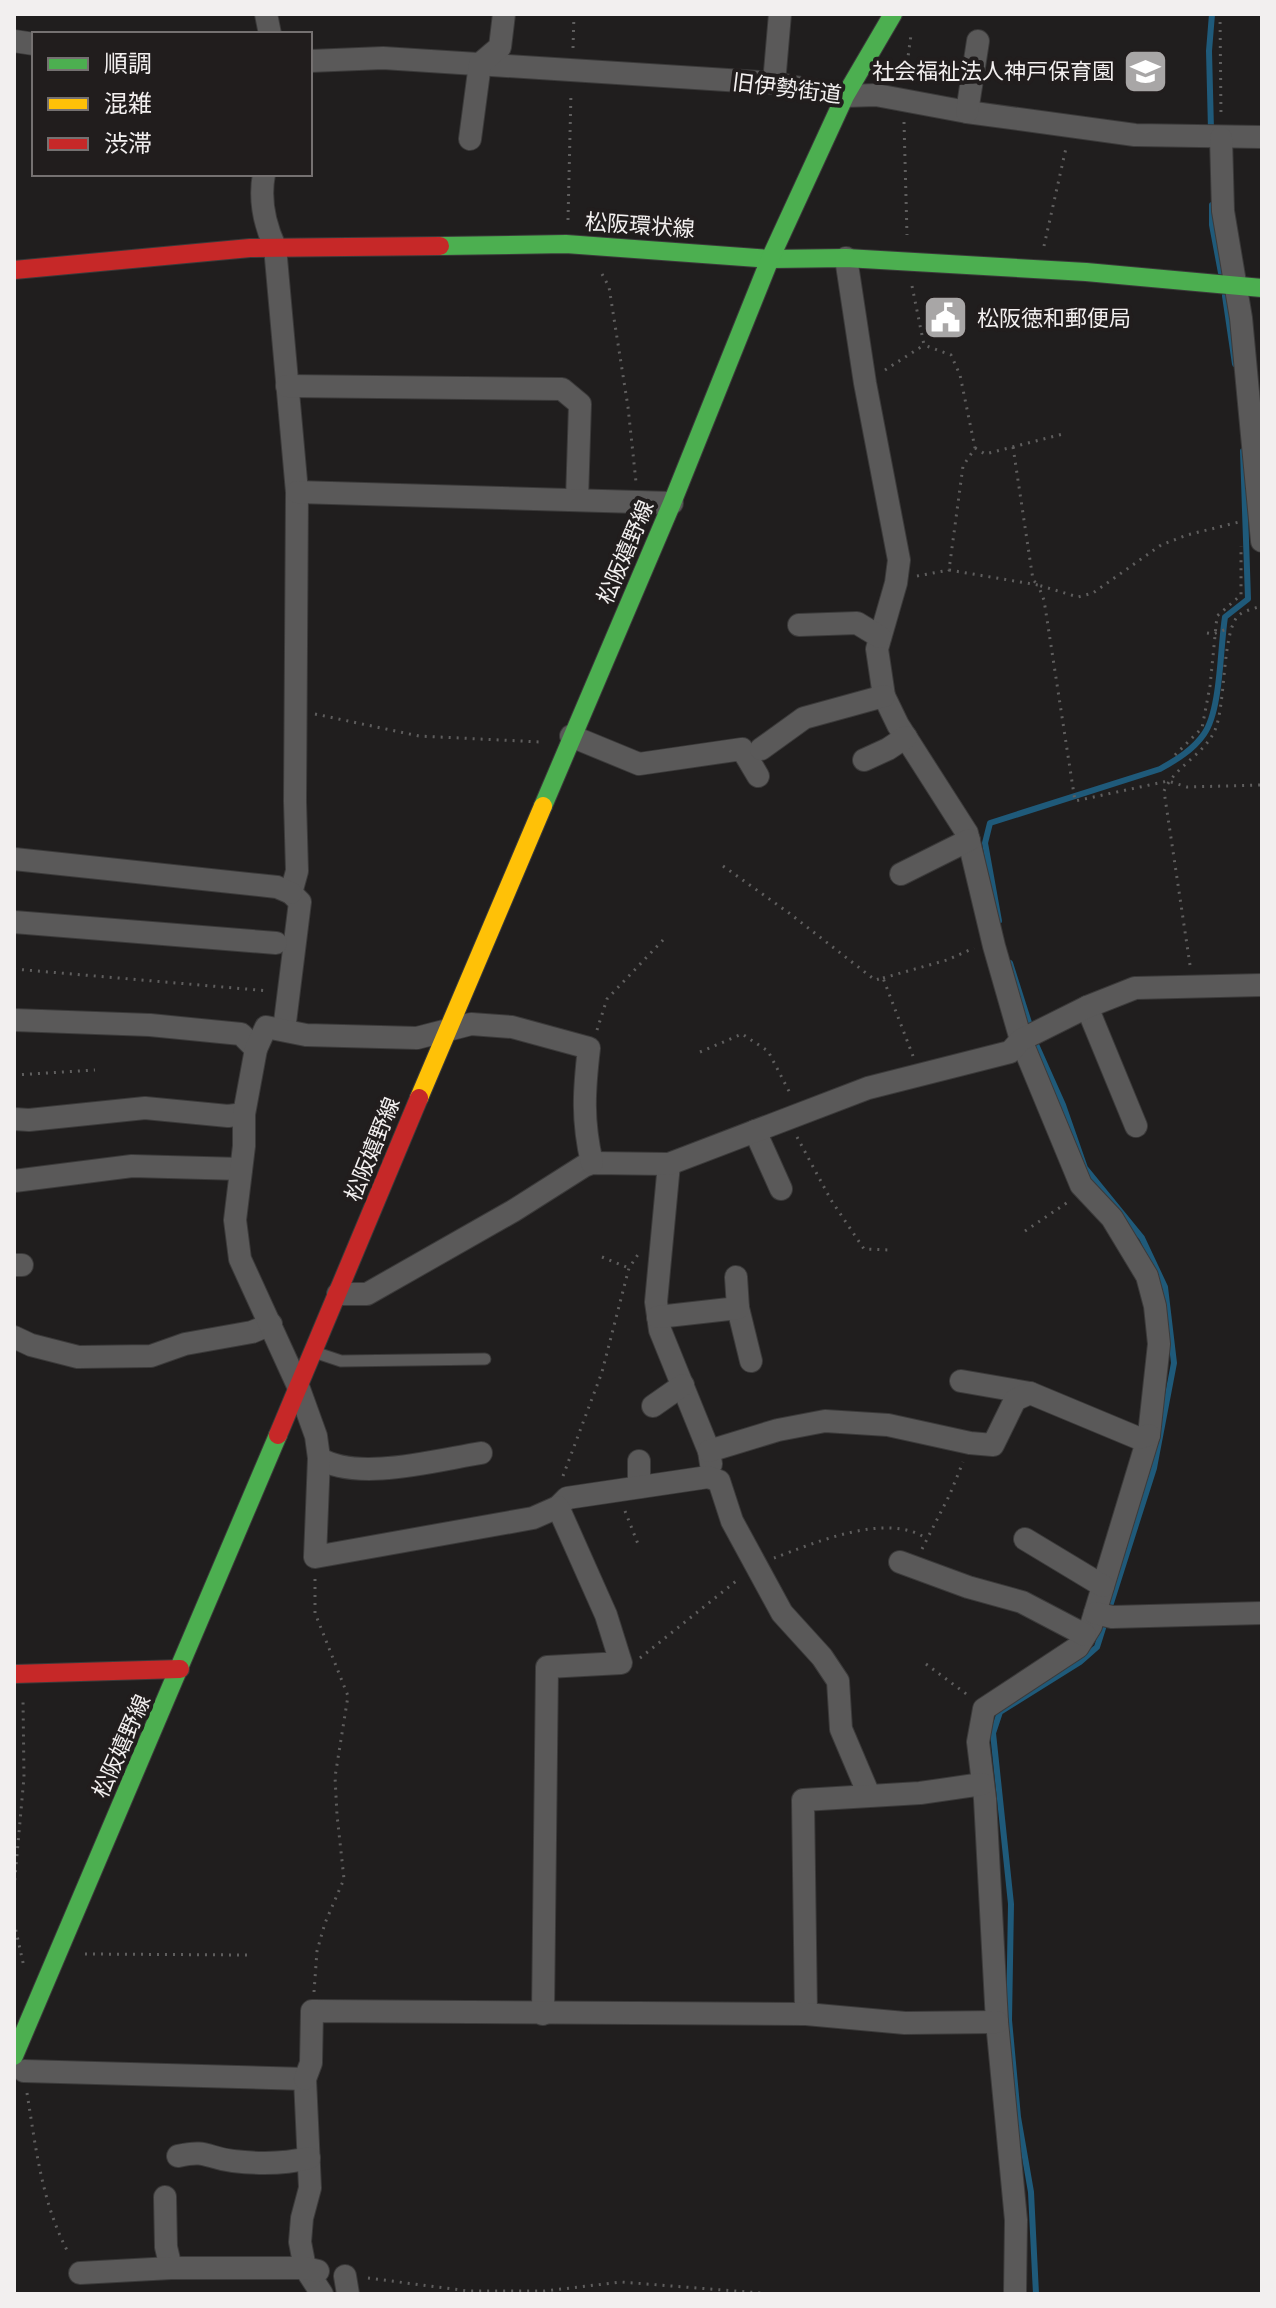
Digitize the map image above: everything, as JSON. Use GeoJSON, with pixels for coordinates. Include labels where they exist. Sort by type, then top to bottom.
{"type":"FeatureCollection","features":[{"type":"Feature","properties":{"kind":"main road","name":"松阪嬉野線"},"geometry":{"type":"LineString","coordinates":[[19,2063],[24,2005],[56,1956],[180,1669],[672,503],[770,259],[845,96],[893,14]]}},
{"type":"Feature","properties":{"kind":"main road","name":"松阪環状線"},"geometry":{"type":"LineString","coordinates":[[14,270],[275,247],[566,244],[770,259],[846,258],[1039,269],[1262,288]]}},
{"type":"Feature","properties":{"kind":"main road"},"geometry":{"type":"LineString","coordinates":[[18,1673],[180,1669]]}},
{"type":"Feature","properties":{"kind":"street"},"geometry":{"type":"LineString","coordinates":[[471,139],[480,64],[500,47],[504,14]]}},
{"type":"Feature","properties":{"kind":"street"},"geometry":{"type":"LineString","coordinates":[[774,83],[780,14]]}},
{"type":"Feature","properties":{"kind":"street"},"geometry":{"type":"LineString","coordinates":[[967,112],[978,41]]}},
{"type":"Feature","properties":{"kind":"street","name":"旧伊勢街道"},"geometry":{"type":"LineString","coordinates":[[312,61],[383,58],[774,83],[845,96],[876,95],[967,112],[1135,135],[1262,137]]}},
{"type":"Feature","properties":{"kind":"street"},"geometry":{"type":"LineString","coordinates":[[1221,138],[1223,211],[1234,286],[1251,317],[1245,451],[1252,543]]}},
{"type":"Feature","properties":{"kind":"street"},"geometry":{"type":"LineString","coordinates":[[264,176],[261,189],[265,224],[275,247],[297,492],[297,871],[291,893]]}},
{"type":"Feature","properties":{"kind":"street"},"geometry":{"type":"LineString","coordinates":[[846,258],[865,383],[899,560],[877,649],[884,696],[969,840],[1021,1040],[1069,1160],[1086,1190],[1112,1218],[1147,1276],[1155,1306],[1159,1344],[1149,1435],[1095,1613],[1085,1635],[1078,1647],[984,1709],[978,1742],[985,1799],[997,2022],[1016,2220],[1015,2294]]}},
{"type":"Feature","properties":{"kind":"street"},"geometry":{"type":"LineString","coordinates":[[287,386],[562,389],[580,404],[577,500]]}},
{"type":"Feature","properties":{"kind":"street"},"geometry":{"type":"LineString","coordinates":[[297,492],[672,503]]}},
{"type":"Feature","properties":{"kind":"street"},"geometry":{"type":"LineString","coordinates":[[799,625],[857,623],[880,637]]}},
{"type":"Feature","properties":{"kind":"street"},"geometry":{"type":"LineString","coordinates":[[761,749],[804,718],[884,696]]}},
{"type":"Feature","properties":{"kind":"street"},"geometry":{"type":"LineString","coordinates":[[864,760],[906,737]]}},
{"type":"Feature","properties":{"kind":"street"},"geometry":{"type":"LineString","coordinates":[[570,740],[639,764],[742,749],[758,776]]}},
{"type":"Feature","properties":{"kind":"street"},"geometry":{"type":"LineString","coordinates":[[901,874],[969,840]]}},
{"type":"Feature","properties":{"kind":"street"},"geometry":{"type":"LineString","coordinates":[[14,859],[277,887],[291,893],[300,902],[278,999],[284,1030]]}},
{"type":"Feature","properties":{"kind":"street"},"geometry":{"type":"LineString","coordinates":[[14,922],[276,943]]}},
{"type":"Feature","properties":{"kind":"street"},"geometry":{"type":"LineString","coordinates":[[338,1294],[367,1294],[592,1163],[669,1164],[868,1088],[1010,1052],[1021,1040],[1087,1007],[1135,988],[1262,985]]}},
{"type":"Feature","properties":{"kind":"street"},"geometry":{"type":"LineString","coordinates":[[1087,1007],[1136,1126]]}},
{"type":"Feature","properties":{"kind":"street"},"geometry":{"type":"LineString","coordinates":[[14,1020],[150,1025],[241,1034],[256,1049]]}},
{"type":"Feature","properties":{"kind":"street"},"geometry":{"type":"LineString","coordinates":[[592,1163],[584,1129],[584,1087],[589,1048],[512,1027],[471,1024],[417,1038],[306,1035],[266,1027],[256,1049],[244,1114],[235,1220],[240,1259],[298,1386],[316,1436],[319,1458],[315,1557],[533,1518],[558,1507],[567,1498],[712,1478],[719,1481],[732,1521],[782,1613],[822,1657],[838,1681],[841,1729],[869,1795]]}},
{"type":"Feature","properties":{"kind":"street"},"geometry":{"type":"LineString","coordinates":[[14,1119],[145,1108],[228,1116],[244,1114]]}},
{"type":"Feature","properties":{"kind":"street"},"geometry":{"type":"LineString","coordinates":[[755,1131],[781,1189]]}},
{"type":"Feature","properties":{"kind":"street"},"geometry":{"type":"LineString","coordinates":[[669,1164],[656,1302],[658,1317],[660,1330],[709,1451],[712,1478]]}},
{"type":"Feature","properties":{"kind":"street"},"geometry":{"type":"LineString","coordinates":[[14,1181],[132,1166],[241,1169]]}},
{"type":"Feature","properties":{"kind":"street"},"geometry":{"type":"LineString","coordinates":[[736,1277],[738,1308],[751,1361]]}},
{"type":"Feature","properties":{"kind":"street"},"geometry":{"type":"LineString","coordinates":[[658,1317],[738,1308]]}},
{"type":"Feature","properties":{"kind":"street"},"geometry":{"type":"LineString","coordinates":[[14,1337],[31,1345],[78,1357],[151,1356],[185,1344],[252,1332],[271,1324]]}},
{"type":"Feature","properties":{"kind":"street"},"geometry":{"type":"LineString","coordinates":[[961,1381],[1030,1393],[1138,1438],[1149,1435]]}},
{"type":"Feature","properties":{"kind":"street"},"geometry":{"type":"LineString","coordinates":[[653,1406],[683,1385]]}},
{"type":"Feature","properties":{"kind":"street"},"geometry":{"type":"LineString","coordinates":[[709,1451],[778,1430],[825,1421],[888,1425],[993,1445],[1015,1400],[1030,1393]]}},
{"type":"Feature","properties":{"kind":"street"},"geometry":{"type":"LineString","coordinates":[[319,1458],[330,1465],[372,1469],[481,1453]]}},
{"type":"Feature","properties":{"kind":"street"},"geometry":{"type":"LineString","coordinates":[[631,1489],[639,1461]]}},
{"type":"Feature","properties":{"kind":"street"},"geometry":{"type":"LineString","coordinates":[[543,2014],[547,1667],[621,1663],[606,1615],[558,1507]]}},
{"type":"Feature","properties":{"kind":"street"},"geometry":{"type":"LineString","coordinates":[[1025,1539],[1103,1586]]}},
{"type":"Feature","properties":{"kind":"street"},"geometry":{"type":"LineString","coordinates":[[907,1564],[968,1587],[1022,1602],[1085,1635]]}},
{"type":"Feature","properties":{"kind":"street"},"geometry":{"type":"LineString","coordinates":[[1095,1613],[1112,1617],[1262,1613]]}},
{"type":"Feature","properties":{"kind":"street"},"geometry":{"type":"LineString","coordinates":[[806,2014],[803,1800],[920,1793],[982,1784]]}},
{"type":"Feature","properties":{"kind":"street"},"geometry":{"type":"LineString","coordinates":[[329,2281],[300,2242],[302,2218],[310,2188],[305,2079],[311,2063],[312,2011],[806,2014],[905,2023],[997,2022]]}},
{"type":"Feature","properties":{"kind":"street"},"geometry":{"type":"LineString","coordinates":[[19,2063],[305,2079]]}},
{"type":"Feature","properties":{"kind":"street"},"geometry":{"type":"LineString","coordinates":[[178,2156],[200,2151],[231,2161],[286,2163],[309,2158]]}},
{"type":"Feature","properties":{"kind":"street"},"geometry":{"type":"LineString","coordinates":[[165,2197],[166,2247],[171,2268]]}},
{"type":"Feature","properties":{"kind":"street"},"geometry":{"type":"LineString","coordinates":[[80,2273],[171,2268],[329,2281]]}},
{"type":"Feature","properties":{"kind":"lane"},"geometry":{"type":"LineString","coordinates":[[313,1352],[341,1361],[485,1359]]}},
{"type":"Feature","properties":{"kind":"path"},"geometry":{"type":"LineString","coordinates":[[1220,14],[1221,138]]}},
{"type":"Feature","properties":{"kind":"path"},"geometry":{"type":"LineString","coordinates":[[913,23],[903,99],[908,262],[914,306],[924,345]]}},
{"type":"Feature","properties":{"kind":"path"},"geometry":{"type":"LineString","coordinates":[[1039,269],[1071,127]]}},
{"type":"Feature","properties":{"kind":"path"},"geometry":{"type":"LineString","coordinates":[[865,383],[924,345]]}},
{"type":"Feature","properties":{"kind":"path"},"geometry":{"type":"LineString","coordinates":[[924,345],[951,355],[960,375],[975,448],[963,466],[949,570]]}},
{"type":"Feature","properties":{"kind":"path"},"geometry":{"type":"LineString","coordinates":[[975,448],[985,454],[1063,434]]}},
{"type":"Feature","properties":{"kind":"path"},"geometry":{"type":"LineString","coordinates":[[1013,447],[1033,580],[1044,600],[1075,801],[1168,781],[1187,787],[1262,785]]}},
{"type":"Feature","properties":{"kind":"path"},"geometry":{"type":"LineString","coordinates":[[897,574],[913,577],[949,570],[1038,585],[1078,597],[1093,593],[1161,545],[1241,521],[1241,531]]}},
{"type":"Feature","properties":{"kind":"path"},"geometry":{"type":"LineString","coordinates":[[1175,755],[1202,728],[1217,616],[1241,595],[1252,543]]}},
{"type":"Feature","properties":{"kind":"path"},"geometry":{"type":"LineString","coordinates":[[1201,986],[1189,962],[1164,791],[1168,781],[1200,752],[1216,728],[1230,628],[1239,615],[1262,606]]}},
{"type":"Feature","properties":{"kind":"path"},"geometry":{"type":"LineString","coordinates":[[1207,633],[1230,628]]}},
{"type":"Feature","properties":{"kind":"path"},"geometry":{"type":"LineString","coordinates":[[296,710],[419,736],[570,740]]}},
{"type":"Feature","properties":{"kind":"path"},"geometry":{"type":"LineString","coordinates":[[723,866],[875,980],[947,960],[962,951],[993,941]]}},
{"type":"Feature","properties":{"kind":"path"},"geometry":{"type":"LineString","coordinates":[[589,1048],[607,999],[663,940]]}},
{"type":"Feature","properties":{"kind":"path"},"geometry":{"type":"LineString","coordinates":[[14,969],[269,990],[278,999]]}},
{"type":"Feature","properties":{"kind":"path"},"geometry":{"type":"LineString","coordinates":[[883,978],[920,1075]]}},
{"type":"Feature","properties":{"kind":"path"},"geometry":{"type":"LineString","coordinates":[[14,1075],[95,1070]]}},
{"type":"Feature","properties":{"kind":"path"},"geometry":{"type":"LineString","coordinates":[[1025,1231],[1086,1190]]}},
{"type":"Feature","properties":{"kind":"path"},"geometry":{"type":"LineString","coordinates":[[563,1476],[602,1372],[629,1268],[658,1226],[665,1225]]}},
{"type":"Feature","properties":{"kind":"path"},"geometry":{"type":"LineString","coordinates":[[602,1257],[629,1268]]}},
{"type":"Feature","properties":{"kind":"path"},"geometry":{"type":"LineString","coordinates":[[907,1564],[950,1494],[970,1443]]}},
{"type":"Feature","properties":{"kind":"path"},"geometry":{"type":"LineString","coordinates":[[631,1489],[624,1506],[638,1544]]}},
{"type":"Feature","properties":{"kind":"path"},"geometry":{"type":"LineString","coordinates":[[312,2011],[317,1951],[344,1879],[335,1777],[348,1696],[315,1613],[315,1557]]}},
{"type":"Feature","properties":{"kind":"path"},"geometry":{"type":"LineString","coordinates":[[926,1664],[984,1709]]}},
{"type":"Feature","properties":{"kind":"path"},"geometry":{"type":"LineString","coordinates":[[14,1888],[24,1777],[18,1673]]}},
{"type":"Feature","properties":{"kind":"path"},"geometry":{"type":"LineString","coordinates":[[14,1922],[24,1968],[56,1956],[79,1953],[249,1955]]}},
{"type":"Feature","properties":{"kind":"path"},"geometry":{"type":"LineString","coordinates":[[19,2063],[39,2171],[56,2229],[80,2273]]}},
{"type":"Feature","properties":{"kind":"path"},"geometry":{"type":"LineString","coordinates":[[329,2281],[468,2291],[545,2291],[621,2282],[705,2291],[774,2294]]}},
{"type":"Feature","properties":{"kind":"waterway"},"geometry":{"type":"LineString","coordinates":[[1211,130],[1209,51],[1212,14]]}},
{"type":"Feature","properties":{"kind":"waterway"},"geometry":{"type":"LineString","coordinates":[[1212,205],[1212,225],[1221,273]]}},
{"type":"Feature","properties":{"kind":"waterway"},"geometry":{"type":"LineString","coordinates":[[1225,296],[1235,364]]}},
{"type":"Feature","properties":{"kind":"waterway"},"geometry":{"type":"LineString","coordinates":[[999,921],[985,843],[990,823],[1160,769],[1195,745],[1210,723],[1217,695],[1225,617],[1248,599],[1243,451]]}},
{"type":"Feature","properties":{"kind":"waterway"},"geometry":{"type":"LineString","coordinates":[[1010,963],[1031,1029]]}},
{"type":"Feature","properties":{"kind":"waterway"},"geometry":{"type":"LineString","coordinates":[[1034,1040],[1063,1105],[1085,1168],[1142,1238],[1165,1287],[1174,1363],[1154,1468],[1097,1647],[1080,1662],[1000,1712],[993,1733],[1011,1904],[1009,2020],[1018,2117],[1031,2192],[1036,2294]]}},
{"type":"Feature","properties":{"kind":"traffic: fast"},"geometry":{"type":"LineString","coordinates":[[543,806],[672,503],[770,259],[845,96],[893,14]]}},
{"type":"Feature","properties":{"kind":"traffic: fast"},"geometry":{"type":"LineString","coordinates":[[440,246],[566,244],[770,259],[846,258],[1086,272],[1262,288]]}},
{"type":"Feature","properties":{"kind":"traffic: fast"},"geometry":{"type":"LineString","coordinates":[[14,2056],[278,1435]]}},
{"type":"Feature","properties":{"kind":"traffic: slow"},"geometry":{"type":"LineString","coordinates":[[419,1098],[543,806]]}},
{"type":"Feature","properties":{"kind":"traffic: jam"},"geometry":{"type":"LineString","coordinates":[[14,270],[250,248],[440,246]]}},
{"type":"Feature","properties":{"kind":"traffic: jam"},"geometry":{"type":"LineString","coordinates":[[278,1435],[419,1098]]}},
{"type":"Feature","properties":{"kind":"traffic: jam"},"geometry":{"type":"LineString","coordinates":[[14,1674],[180,1669]]}},
{"type":"Feature","properties":{"kind":"place","name":"社会福祉法人神戸保育園"},"geometry":{"type":"Point","coordinates":[1145,71]}},
{"type":"Feature","properties":{"kind":"place","name":"松阪徳和郵便局"},"geometry":{"type":"Point","coordinates":[946,318]}}]}
